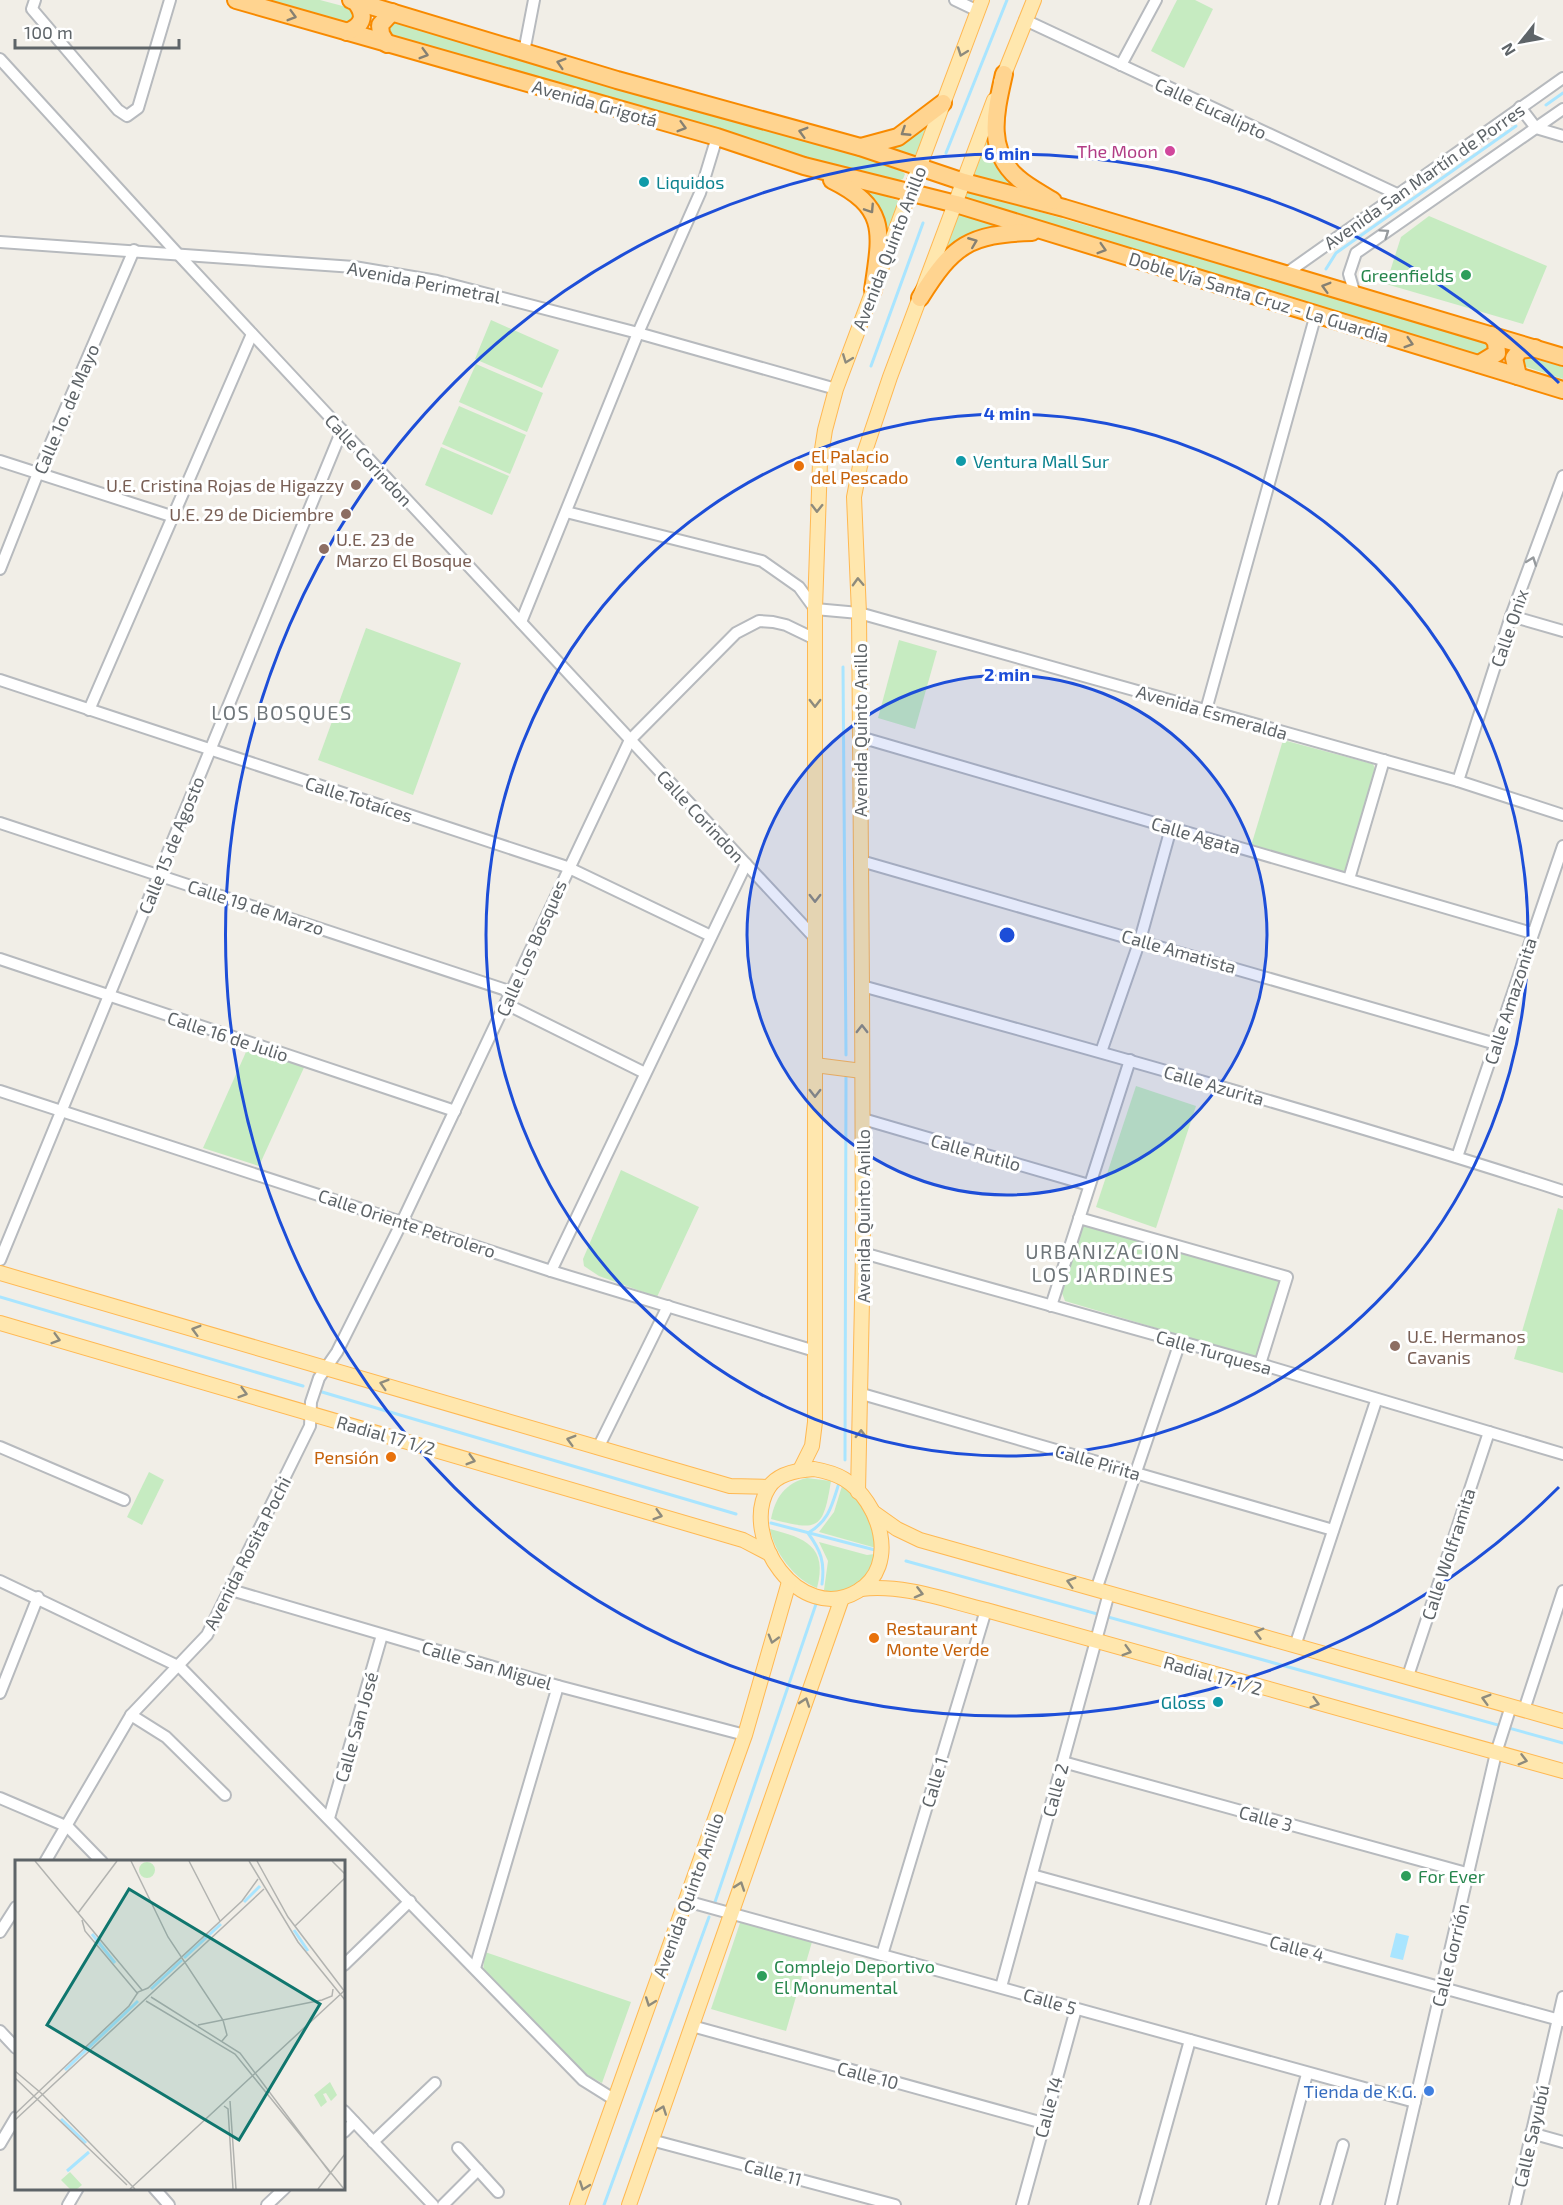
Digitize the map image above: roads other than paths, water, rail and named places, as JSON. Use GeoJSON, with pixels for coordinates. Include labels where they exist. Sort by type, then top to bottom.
{"type":"FeatureCollection","features":[{"type":"Feature","properties":{"kind":"highway","name":"Avenida Grigotá"},"geometry":{"type":"LineString","coordinates":[[236,0],[717,137],[804,166],[956,204]]}},
{"type":"Feature","properties":{"kind":"highway","name":"Avenida Grigotá"},"geometry":{"type":"LineString","coordinates":[[353,1],[860,147],[964,182]]}},
{"type":"Feature","properties":{"kind":"highway"},"geometry":{"type":"LineString","coordinates":[[348,32],[358,28],[363,20],[362,10],[353,1]]}},
{"type":"Feature","properties":{"kind":"highway"},"geometry":{"type":"LineString","coordinates":[[387,44],[381,34],[381,25],[392,12]]}},
{"type":"Feature","properties":{"kind":"highway"},"geometry":{"type":"LineString","coordinates":[[1004,74],[994,118],[998,151],[1010,171],[1020,180],[1064,208]]}},
{"type":"Feature","properties":{"kind":"highway"},"geometry":{"type":"LineString","coordinates":[[860,147],[898,137],[943,103]]}},
{"type":"Feature","properties":{"kind":"highway"},"geometry":{"type":"LineString","coordinates":[[804,166],[856,192],[873,212],[879,235],[873,290]]}},
{"type":"Feature","properties":{"kind":"highway","name":"Doble Vía Santa Cruz - La Guardia"},"geometry":{"type":"LineString","coordinates":[[964,182],[1064,208],[1563,357]]}},
{"type":"Feature","properties":{"kind":"highway","name":"Doble Vía Santa Cruz - La Guardia"},"geometry":{"type":"LineString","coordinates":[[956,204],[1563,390]]}},
{"type":"Feature","properties":{"kind":"highway"},"geometry":{"type":"LineString","coordinates":[[920,298],[939,268],[955,251],[972,241],[1014,232],[1047,232]]}},
{"type":"Feature","properties":{"kind":"highway"},"geometry":{"type":"LineString","coordinates":[[1479,364],[1497,353],[1496,342],[1491,335]]}},
{"type":"Feature","properties":{"kind":"highway"},"geometry":{"type":"LineString","coordinates":[[1518,376],[1514,358],[1520,350],[1536,348]]}},
{"type":"Feature","properties":{"kind":"main road","name":"Avenida Quinto Anillo"},"geometry":{"type":"LineString","coordinates":[[858,1492],[862,1394],[863,1119],[859,613],[854,497],[860,466],[920,298],[1034,0]]}},
{"type":"Feature","properties":{"kind":"main road","name":"Avenida Quinto Anillo"},"geometry":{"type":"LineString","coordinates":[[800,1470],[812,1446],[815,1351],[815,609],[820,462],[825,430],[836,389],[980,5]]}},
{"type":"Feature","properties":{"kind":"main road"},"geometry":{"type":"LineString","coordinates":[[815,1065],[862,1071]]}},
{"type":"Feature","properties":{"kind":"main road"},"geometry":{"type":"LineString","coordinates":[[0,1273],[730,1486],[769,1486]]}},
{"type":"Feature","properties":{"kind":"main road","name":"Radial 17 1/2"},"geometry":{"type":"LineString","coordinates":[[0,1323],[743,1540],[770,1554]]}},
{"type":"Feature","properties":{"kind":"main road"},"geometry":{"type":"LineString","coordinates":[[873,1512],[883,1547],[878,1569],[861,1589],[842,1598],[824,1601],[807,1595],[789,1582],[770,1554],[762,1526],[762,1507],[769,1486],[783,1475],[800,1470],[830,1472],[846,1480],[873,1512],[897,1529],[920,1540],[1104,1596],[1296,1643],[1514,1710],[1563,1721]]}},
{"type":"Feature","properties":{"kind":"main road","name":"Avenida Quinto Anillo"},"geometry":{"type":"LineString","coordinates":[[577,2205],[745,1735],[789,1582]]}},
{"type":"Feature","properties":{"kind":"main road","name":"Radial 17 1/2"},"geometry":{"type":"LineString","coordinates":[[861,1589],[883,1586],[902,1589],[1097,1638],[1497,1749],[1563,1771]]}},
{"type":"Feature","properties":{"kind":"main road"},"geometry":{"type":"LineString","coordinates":[[629,2205],[842,1598]]}},
{"type":"Feature","properties":{"kind":"street"},"geometry":{"type":"LineString","coordinates":[[35,0],[32,9],[118,110],[127,116],[138,108],[170,0]]}},
{"type":"Feature","properties":{"kind":"street"},"geometry":{"type":"LineString","coordinates":[[524,52],[534,0]]}},
{"type":"Feature","properties":{"kind":"street"},"geometry":{"type":"LineString","coordinates":[[955,0],[980,5]]}},
{"type":"Feature","properties":{"kind":"street"},"geometry":{"type":"LineString","coordinates":[[1121,65],[1156,0]]}},
{"type":"Feature","properties":{"kind":"street","name":"Calle Eucalipto"},"geometry":{"type":"LineString","coordinates":[[1026,20],[1397,194]]}},
{"type":"Feature","properties":{"kind":"street","name":"Calle Corindon"},"geometry":{"type":"LineString","coordinates":[[0,59],[252,334],[815,938]]}},
{"type":"Feature","properties":{"kind":"street","name":"Avenida San Martín de Porres"},"geometry":{"type":"LineString","coordinates":[[1284,274],[1563,78]]}},
{"type":"Feature","properties":{"kind":"street"},"geometry":{"type":"LineString","coordinates":[[1520,107],[1536,128],[1563,136]]}},
{"type":"Feature","properties":{"kind":"street","name":"Avenida San Martín de Porres"},"geometry":{"type":"LineString","coordinates":[[1355,295],[1350,274],[1356,253],[1563,109]]}},
{"type":"Feature","properties":{"kind":"street"},"geometry":{"type":"LineString","coordinates":[[521,622],[638,333],[700,193],[717,137]]}},
{"type":"Feature","properties":{"kind":"street","name":"Avenida Perimetral"},"geometry":{"type":"LineString","coordinates":[[0,242],[354,267],[437,281],[638,333],[836,389]]}},
{"type":"Feature","properties":{"kind":"street","name":"Calle 1o. de Mayo"},"geometry":{"type":"LineString","coordinates":[[0,569],[38,473],[134,250]]}},
{"type":"Feature","properties":{"kind":"street"},"geometry":{"type":"LineString","coordinates":[[1206,710],[1316,314]]}},
{"type":"Feature","properties":{"kind":"street"},"geometry":{"type":"LineString","coordinates":[[89,710],[171,516],[252,334]]}},
{"type":"Feature","properties":{"kind":"street","name":"Calle 15 de Agosto"},"geometry":{"type":"LineString","coordinates":[[0,1260],[342,430]]}},
{"type":"Feature","properties":{"kind":"street"},"geometry":{"type":"LineString","coordinates":[[0,461],[171,516]]}},
{"type":"Feature","properties":{"kind":"street","name":"Calle Onix"},"geometry":{"type":"LineString","coordinates":[[1458,781],[1511,616],[1563,476]]}},
{"type":"Feature","properties":{"kind":"street"},"geometry":{"type":"LineString","coordinates":[[566,512],[762,561],[799,587],[815,609],[859,613]]}},
{"type":"Feature","properties":{"kind":"street","name":"Avenida Esmeralda"},"geometry":{"type":"LineString","coordinates":[[859,613],[1458,781],[1563,815]]}},
{"type":"Feature","properties":{"kind":"street"},"geometry":{"type":"LineString","coordinates":[[1511,616],[1563,631]]}},
{"type":"Feature","properties":{"kind":"street","name":"Calle Los Bosques"},"geometry":{"type":"LineString","coordinates":[[327,1367],[337,1352],[402,1222],[512,992],[567,867],[630,740],[736,633],[759,621],[773,622],[786,625],[815,639]]}},
{"type":"Feature","properties":{"kind":"street","name":"Calle Totaíces"},"geometry":{"type":"LineString","coordinates":[[0,680],[567,867],[711,936]]}},
{"type":"Feature","properties":{"kind":"street","name":"Calle Agata"},"geometry":{"type":"LineString","coordinates":[[860,737],[1532,933]]}},
{"type":"Feature","properties":{"kind":"street"},"geometry":{"type":"LineString","coordinates":[[1349,879],[1384,760]]}},
{"type":"Feature","properties":{"kind":"street","name":"Calle 19 de Marzo"},"geometry":{"type":"LineString","coordinates":[[0,823],[512,992]]}},
{"type":"Feature","properties":{"kind":"street"},"geometry":{"type":"LineString","coordinates":[[1101,1052],[1140,940],[1171,828]]}},
{"type":"Feature","properties":{"kind":"street","name":"Calle Amazonita"},"geometry":{"type":"LineString","coordinates":[[1457,1157],[1563,846]]}},
{"type":"Feature","properties":{"kind":"street","name":"Calle Amatista"},"geometry":{"type":"LineString","coordinates":[[861,861],[1496,1044]]}},
{"type":"Feature","properties":{"kind":"street"},"geometry":{"type":"LineString","coordinates":[[551,1271],[746,864]]}},
{"type":"Feature","properties":{"kind":"street","name":"Calle 16 de Julio"},"geometry":{"type":"LineString","coordinates":[[0,959],[455,1111]]}},
{"type":"Feature","properties":{"kind":"street","name":"Calle Azurita"},"geometry":{"type":"LineString","coordinates":[[862,986],[1130,1060],[1457,1157],[1563,1191]]}},
{"type":"Feature","properties":{"kind":"street"},"geometry":{"type":"LineString","coordinates":[[506,1004],[645,1073]]}},
{"type":"Feature","properties":{"kind":"street"},"geometry":{"type":"LineString","coordinates":[[1051,1306],[1130,1060]]}},
{"type":"Feature","properties":{"kind":"street","name":"Calle Oriente Petrolero"},"geometry":{"type":"LineString","coordinates":[[0,1091],[551,1271],[815,1351]]}},
{"type":"Feature","properties":{"kind":"street","name":"Calle Rutilo"},"geometry":{"type":"LineString","coordinates":[[863,1119],[1089,1185]]}},
{"type":"Feature","properties":{"kind":"street"},"geometry":{"type":"LineString","coordinates":[[1079,1218],[1287,1277],[1260,1364]]}},
{"type":"Feature","properties":{"kind":"street","name":"Calle Turquesa"},"geometry":{"type":"LineString","coordinates":[[863,1253],[1260,1364],[1376,1401],[1563,1454]]}},
{"type":"Feature","properties":{"kind":"street"},"geometry":{"type":"LineString","coordinates":[[598,1448],[668,1306]]}},
{"type":"Feature","properties":{"kind":"street","name":"Calle 2"},"geometry":{"type":"LineString","coordinates":[[1001,1987],[1097,1638],[1104,1596],[1135,1473],[1180,1342]]}},
{"type":"Feature","properties":{"kind":"street","name":"Avenida Rosita Pochi"},"geometry":{"type":"LineString","coordinates":[[46,1860],[68,1827],[131,1715],[180,1667],[207,1635],[310,1426],[311,1402],[319,1378],[327,1367]]}},
{"type":"Feature","properties":{"kind":"street","name":"Calle Pirita"},"geometry":{"type":"LineString","coordinates":[[862,1394],[1333,1530]]}},
{"type":"Feature","properties":{"kind":"street"},"geometry":{"type":"LineString","coordinates":[[1296,1643],[1376,1401]]}},
{"type":"Feature","properties":{"kind":"street","name":"Calle Wolframita"},"geometry":{"type":"LineString","coordinates":[[1408,1676],[1489,1432]]}},
{"type":"Feature","properties":{"kind":"street"},"geometry":{"type":"LineString","coordinates":[[0,1447],[124,1500]]}},
{"type":"Feature","properties":{"kind":"street"},"geometry":{"type":"LineString","coordinates":[[0,1581],[38,1597],[180,1667],[330,1818],[583,2080],[615,2100]]}},
{"type":"Feature","properties":{"kind":"street","name":"Calle San Miguel"},"geometry":{"type":"LineString","coordinates":[[231,1590],[558,1686],[745,1735]]}},
{"type":"Feature","properties":{"kind":"street","name":"Calle Gorrión"},"geometry":{"type":"LineString","coordinates":[[1391,2205],[1470,1874],[1497,1749],[1563,1591]]}},
{"type":"Feature","properties":{"kind":"street"},"geometry":{"type":"LineString","coordinates":[[0,1693],[38,1597]]}},
{"type":"Feature","properties":{"kind":"street","name":"Calle 1"},"geometry":{"type":"LineString","coordinates":[[882,1955],[986,1610]]}},
{"type":"Feature","properties":{"kind":"street","name":"Calle San José"},"geometry":{"type":"LineString","coordinates":[[330,1818],[382,1635]]}},
{"type":"Feature","properties":{"kind":"street"},"geometry":{"type":"LineString","coordinates":[[475,1968],[558,1686]]}},
{"type":"Feature","properties":{"kind":"street"},"geometry":{"type":"LineString","coordinates":[[131,1715],[166,1737],[225,1795]]}},
{"type":"Feature","properties":{"kind":"street","name":"Calle 3"},"geometry":{"type":"LineString","coordinates":[[1063,1762],[1470,1874]]}},
{"type":"Feature","properties":{"kind":"street"},"geometry":{"type":"LineString","coordinates":[[0,1798],[68,1827],[100,1860]]}},
{"type":"Feature","properties":{"kind":"street","name":"Calle 4"},"geometry":{"type":"LineString","coordinates":[[1032,1875],[1560,2020]]}},
{"type":"Feature","properties":{"kind":"street"},"geometry":{"type":"LineString","coordinates":[[345,1964],[410,1901]]}},
{"type":"Feature","properties":{"kind":"street","name":"Calle 5"},"geometry":{"type":"LineString","coordinates":[[686,1901],[730,1915],[1001,1987],[1307,2074],[1415,2102]]}},
{"type":"Feature","properties":{"kind":"street"},"geometry":{"type":"LineString","coordinates":[[0,1932],[15,1909]]}},
{"type":"Feature","properties":{"kind":"street","name":"Calle Sayubú"},"geometry":{"type":"LineString","coordinates":[[1515,2205],[1560,2020],[1563,1997]]}},
{"type":"Feature","properties":{"kind":"street","name":"Calle 14"},"geometry":{"type":"LineString","coordinates":[[1022,2205],[1076,2009]]}},
{"type":"Feature","properties":{"kind":"street","name":"Calle 10"},"geometry":{"type":"LineString","coordinates":[[692,2026],[1043,2123]]}},
{"type":"Feature","properties":{"kind":"street"},"geometry":{"type":"LineString","coordinates":[[0,2031],[15,2047]]}},
{"type":"Feature","properties":{"kind":"street"},"geometry":{"type":"LineString","coordinates":[[1144,2205],[1190,2040]]}},
{"type":"Feature","properties":{"kind":"street"},"geometry":{"type":"LineString","coordinates":[[1272,2205],[1307,2074]]}},
{"type":"Feature","properties":{"kind":"street"},"geometry":{"type":"LineString","coordinates":[[373,2142],[435,2083]]}},
{"type":"Feature","properties":{"kind":"street"},"geometry":{"type":"LineString","coordinates":[[345,2112],[433,2205]]}},
{"type":"Feature","properties":{"kind":"street"},"geometry":{"type":"LineString","coordinates":[[0,2144],[15,2118]]}},
{"type":"Feature","properties":{"kind":"street"},"geometry":{"type":"LineString","coordinates":[[345,2131],[354,2122]]}},
{"type":"Feature","properties":{"kind":"street"},"geometry":{"type":"LineString","coordinates":[[1531,2133],[1563,2142]]}},
{"type":"Feature","properties":{"kind":"street","name":"Calle 11"},"geometry":{"type":"LineString","coordinates":[[651,2140],[895,2205]]}},
{"type":"Feature","properties":{"kind":"street"},"geometry":{"type":"LineString","coordinates":[[1326,2205],[1342,2145]]}},
{"type":"Feature","properties":{"kind":"street"},"geometry":{"type":"LineString","coordinates":[[458,2148],[498,2192]]}},
{"type":"Feature","properties":{"kind":"street"},"geometry":{"type":"LineString","coordinates":[[443,2205],[478,2170]]}},
{"type":"Feature","properties":{"kind":"street"},"geometry":{"type":"LineString","coordinates":[[68,2205],[77,2190]]}},
{"type":"Feature","properties":{"kind":"street"},"geometry":{"type":"LineString","coordinates":[[156,2190],[169,2205]]}},
{"type":"Feature","properties":{"kind":"street"},"geometry":{"type":"LineString","coordinates":[[267,2205],[283,2190]]}},
{"type":"Feature","properties":{"kind":"water"},"geometry":{"type":"Polygon","coordinates":[[[1396,1933],[1409,1936],[1403,1960],[1390,1957],[1396,1933]]]}},
{"type":"Feature","properties":{"kind":"waterway"},"geometry":{"type":"LineString","coordinates":[[946,153],[1007,0]]}},
{"type":"Feature","properties":{"kind":"waterway"},"geometry":{"type":"LineString","coordinates":[[1546,105],[1563,93]]}},
{"type":"Feature","properties":{"kind":"waterway"},"geometry":{"type":"LineString","coordinates":[[1326,269],[1336,253],[1516,126]]}},
{"type":"Feature","properties":{"kind":"waterway"},"geometry":{"type":"LineString","coordinates":[[871,366],[923,223]]}},
{"type":"Feature","properties":{"kind":"waterway"},"geometry":{"type":"LineString","coordinates":[[843,667],[846,1055]]}},
{"type":"Feature","properties":{"kind":"waterway"},"geometry":{"type":"LineString","coordinates":[[845,1460],[846,1074]]}},
{"type":"Feature","properties":{"kind":"waterway"},"geometry":{"type":"LineString","coordinates":[[0,1297],[303,1386]]}},
{"type":"Feature","properties":{"kind":"waterway"},"geometry":{"type":"LineString","coordinates":[[322,1392],[736,1514]]}},
{"type":"Feature","properties":{"kind":"waterway"},"geometry":{"type":"LineString","coordinates":[[822,1584],[821,1557],[808,1533],[825,1518],[839,1483]]}},
{"type":"Feature","properties":{"kind":"waterway"},"geometry":{"type":"LineString","coordinates":[[771,1523],[875,1550]]}},
{"type":"Feature","properties":{"kind":"waterway"},"geometry":{"type":"LineString","coordinates":[[906,1561],[1563,1743]]}},
{"type":"Feature","properties":{"kind":"waterway"},"geometry":{"type":"LineString","coordinates":[[715,1902],[816,1604]]}},
{"type":"Feature","properties":{"kind":"waterway"},"geometry":{"type":"LineString","coordinates":[[604,2205],[709,1917]]}},
{"type":"Feature","properties":{"kind":"place","name":"The Moon"},"geometry":{"type":"Point","coordinates":[1170,151]}},
{"type":"Feature","properties":{"kind":"place","name":"Liquidos"},"geometry":{"type":"Point","coordinates":[644,182]}},
{"type":"Feature","properties":{"kind":"place","name":"Greenfields"},"geometry":{"type":"Point","coordinates":[1466,275]}},
{"type":"Feature","properties":{"kind":"place","name":"Ventura Mall Sur"},"geometry":{"type":"Point","coordinates":[961,461]}},
{"type":"Feature","properties":{"kind":"place","name":"El Palacio del Pescado"},"geometry":{"type":"Point","coordinates":[799,466]}},
{"type":"Feature","properties":{"kind":"place","name":"U.E. Cristina Rojas de Higazzy"},"geometry":{"type":"Point","coordinates":[356,485]}},
{"type":"Feature","properties":{"kind":"place","name":"U.E. 29 de Diciembre"},"geometry":{"type":"Point","coordinates":[346,514]}},
{"type":"Feature","properties":{"kind":"place","name":"U.E. 23 de Marzo El Bosque"},"geometry":{"type":"Point","coordinates":[324,549]}},
{"type":"Feature","properties":{"kind":"place","name":"U.E. Hermanos Cavanis"},"geometry":{"type":"Point","coordinates":[1395,1346]}},
{"type":"Feature","properties":{"kind":"place","name":"Pensión"},"geometry":{"type":"Point","coordinates":[391,1457]}},
{"type":"Feature","properties":{"kind":"place","name":"Restaurant Monte Verde"},"geometry":{"type":"Point","coordinates":[874,1638]}},
{"type":"Feature","properties":{"kind":"place","name":"Gloss"},"geometry":{"type":"Point","coordinates":[1218,1702]}},
{"type":"Feature","properties":{"kind":"place","name":"For Ever"},"geometry":{"type":"Point","coordinates":[1406,1876]}},
{"type":"Feature","properties":{"kind":"place","name":"Complejo Deportivo El Monumental"},"geometry":{"type":"Point","coordinates":[762,1976]}},
{"type":"Feature","properties":{"kind":"place","name":"Tienda de K.G."},"geometry":{"type":"Point","coordinates":[1429,2091]}},
{"type":"Feature","properties":{"kind":"district","name":"LOS BOSQUES"},"geometry":{"type":"Point","coordinates":[282,712]}},
{"type":"Feature","properties":{"kind":"district","name":"URBANIZACION LOS JARDINES"},"geometry":{"type":"Point","coordinates":[1103,1262]}}]}
